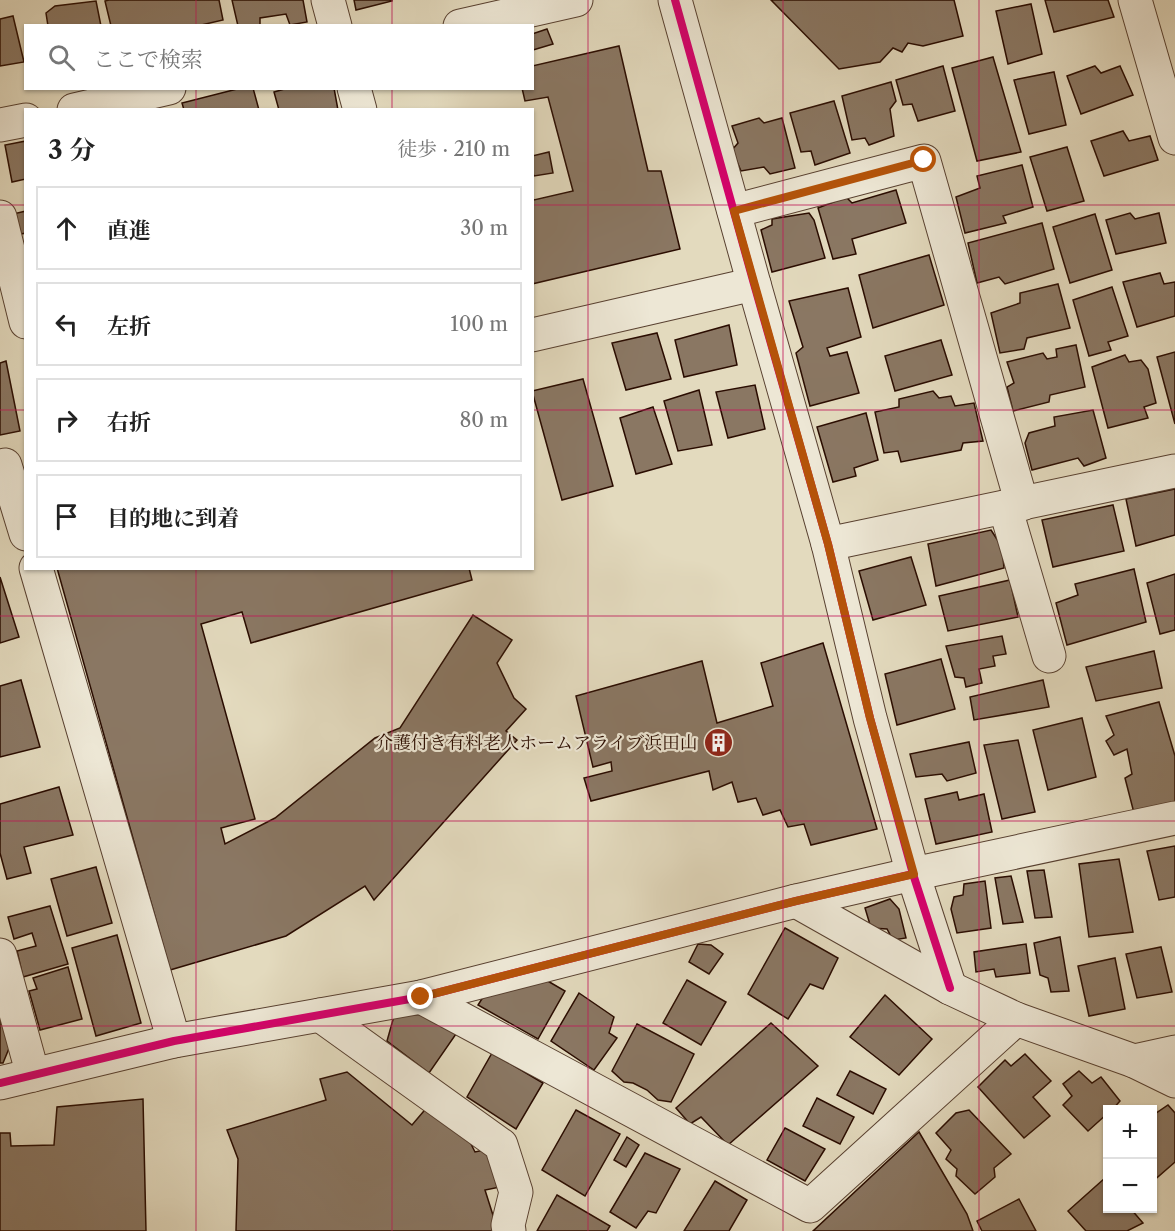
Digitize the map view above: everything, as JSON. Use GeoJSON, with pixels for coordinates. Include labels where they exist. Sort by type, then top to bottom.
{"type":"FeatureCollection","features":[{"type":"Feature","properties":{"kind":"street"},"geometry":{"type":"LineString","coordinates":[[328,0],[334,24]]}},
{"type":"Feature","properties":{"kind":"street"},"geometry":{"type":"LineString","coordinates":[[469,24],[576,0]]}},
{"type":"Feature","properties":{"kind":"street"},"geometry":{"type":"LineString","coordinates":[[675,0],[828,544],[870,718],[914,874],[950,988]]}},
{"type":"Feature","properties":{"kind":"street"},"geometry":{"type":"LineString","coordinates":[[1136,0],[1175,138]]}},
{"type":"Feature","properties":{"kind":"street"},"geometry":{"type":"LineString","coordinates":[[355,90],[359,108]]}},
{"type":"Feature","properties":{"kind":"street"},"geometry":{"type":"LineString","coordinates":[[87,108],[165,96]]}},
{"type":"Feature","properties":{"kind":"street"},"geometry":{"type":"LineString","coordinates":[[0,125],[24,120]]}},
{"type":"Feature","properties":{"kind":"street"},"geometry":{"type":"LineString","coordinates":[[734,211],[924,160],[1014,506],[1049,656]]}},
{"type":"Feature","properties":{"kind":"street"},"geometry":{"type":"LineString","coordinates":[[0,217],[24,314]]}},
{"type":"Feature","properties":{"kind":"street"},"geometry":{"type":"LineString","coordinates":[[534,335],[754,285]]}},
{"type":"Feature","properties":{"kind":"street"},"geometry":{"type":"LineString","coordinates":[[10,464],[24,525]]}},
{"type":"Feature","properties":{"kind":"street"},"geometry":{"type":"LineString","coordinates":[[828,544],[1175,471]]}},
{"type":"Feature","properties":{"kind":"street"},"geometry":{"type":"LineString","coordinates":[[37,570],[174,1041]]}},
{"type":"Feature","properties":{"kind":"street"},"geometry":{"type":"LineString","coordinates":[[0,1083],[174,1041],[421,997],[796,901],[1175,818]]}},
{"type":"Feature","properties":{"kind":"street"},"geometry":{"type":"LineString","coordinates":[[796,901],[950,988],[1016,1019],[1134,1061],[1175,1080]]}},
{"type":"Feature","properties":{"kind":"street"},"geometry":{"type":"LineString","coordinates":[[0,955],[33,1076]]}},
{"type":"Feature","properties":{"kind":"street"},"geometry":{"type":"LineString","coordinates":[[421,997],[810,1206],[1016,1019]]}},
{"type":"Feature","properties":{"kind":"street"},"geometry":{"type":"LineString","coordinates":[[320,1015],[501,1145],[516,1191],[508,1225],[509,1231]]}},
{"type":"Feature","properties":{"kind":"street"},"geometry":{"type":"LineString","coordinates":[[1134,1061],[1175,1052]]}},
{"type":"Feature","properties":{"kind":"building"},"geometry":{"type":"Polygon","coordinates":[[[219,0],[223,20],[206,24],[111,24],[105,1],[219,0]]]}},
{"type":"Feature","properties":{"kind":"building"},"geometry":{"type":"Polygon","coordinates":[[[232,0],[303,0],[307,22],[290,24],[286,14],[260,18],[260,24],[238,24],[232,0]]]}},
{"type":"Feature","properties":{"kind":"building"},"geometry":{"type":"Polygon","coordinates":[[[354,0],[392,0],[392,1],[356,10],[354,0]]]}},
{"type":"Feature","properties":{"kind":"building"},"geometry":{"type":"Polygon","coordinates":[[[771,0],[954,0],[963,36],[923,46],[908,43],[902,52],[893,48],[880,62],[839,69],[771,0]]]}},
{"type":"Feature","properties":{"kind":"building"},"geometry":{"type":"Polygon","coordinates":[[[1045,0],[1108,0],[1114,17],[1054,32],[1045,0]]]}},
{"type":"Feature","properties":{"kind":"building"},"geometry":{"type":"Polygon","coordinates":[[[96,1],[101,24],[48,24],[46,13],[55,6],[96,1]]]}},
{"type":"Feature","properties":{"kind":"building"},"geometry":{"type":"Polygon","coordinates":[[[1031,4],[1042,54],[1008,64],[996,11],[1031,4]]]}},
{"type":"Feature","properties":{"kind":"building"},"geometry":{"type":"Polygon","coordinates":[[[13,16],[24,62],[0,66],[0,19],[13,16]]]}},
{"type":"Feature","properties":{"kind":"building"},"geometry":{"type":"Polygon","coordinates":[[[547,29],[553,44],[534,50],[534,33],[547,29]]]}},
{"type":"Feature","properties":{"kind":"building"},"geometry":{"type":"Polygon","coordinates":[[[619,46],[648,171],[661,171],[680,249],[534,284],[534,200],[573,191],[548,97],[525,101],[522,90],[534,90],[534,66],[619,46]]]}},
{"type":"Feature","properties":{"kind":"building"},"geometry":{"type":"Polygon","coordinates":[[[993,57],[1021,152],[977,161],[952,68],[993,57]]]}},
{"type":"Feature","properties":{"kind":"building"},"geometry":{"type":"Polygon","coordinates":[[[943,66],[955,111],[918,121],[912,104],[903,105],[896,80],[943,66]]]}},
{"type":"Feature","properties":{"kind":"building"},"geometry":{"type":"Polygon","coordinates":[[[1095,66],[1101,73],[1120,66],[1133,95],[1081,114],[1067,76],[1095,66]]]}},
{"type":"Feature","properties":{"kind":"building"},"geometry":{"type":"Polygon","coordinates":[[[1054,72],[1066,125],[1029,134],[1014,80],[1054,72]]]}},
{"type":"Feature","properties":{"kind":"building"},"geometry":{"type":"Polygon","coordinates":[[[891,82],[896,101],[890,109],[894,136],[869,145],[865,138],[852,140],[842,96],[891,82]]]}},
{"type":"Feature","properties":{"kind":"building"},"geometry":{"type":"Polygon","coordinates":[[[233,90],[254,90],[258,108],[183,108],[182,103],[233,90]]]}},
{"type":"Feature","properties":{"kind":"building"},"geometry":{"type":"Polygon","coordinates":[[[334,90],[338,108],[278,108],[274,92],[334,90]]]}},
{"type":"Feature","properties":{"kind":"building"},"geometry":{"type":"Polygon","coordinates":[[[834,101],[850,153],[815,165],[811,151],[801,152],[790,113],[834,101]]]}},
{"type":"Feature","properties":{"kind":"building"},"geometry":{"type":"Polygon","coordinates":[[[759,118],[764,123],[782,118],[795,168],[770,174],[764,167],[741,171],[732,150],[738,143],[732,126],[759,118]]]}},
{"type":"Feature","properties":{"kind":"building"},"geometry":{"type":"Polygon","coordinates":[[[1123,131],[1129,141],[1150,136],[1158,160],[1104,176],[1091,141],[1123,131]]]}},
{"type":"Feature","properties":{"kind":"building"},"geometry":{"type":"Polygon","coordinates":[[[24,141],[24,179],[12,182],[5,145],[24,141]]]}},
{"type":"Feature","properties":{"kind":"building"},"geometry":{"type":"Polygon","coordinates":[[[1067,147],[1084,201],[1047,211],[1030,157],[1067,147]]]}},
{"type":"Feature","properties":{"kind":"building"},"geometry":{"type":"Polygon","coordinates":[[[549,152],[553,173],[534,176],[534,156],[549,152]]]}},
{"type":"Feature","properties":{"kind":"building"},"geometry":{"type":"Polygon","coordinates":[[[1022,165],[1033,207],[1003,216],[1006,223],[965,233],[956,197],[980,188],[977,176],[1022,165]]]}},
{"type":"Feature","properties":{"kind":"building"},"geometry":{"type":"Polygon","coordinates":[[[896,190],[906,223],[852,239],[856,254],[833,259],[818,208],[846,197],[852,203],[896,190]]]}},
{"type":"Feature","properties":{"kind":"building"},"geometry":{"type":"Polygon","coordinates":[[[24,211],[24,233],[15,235],[13,214],[24,211]]]}},
{"type":"Feature","properties":{"kind":"building"},"geometry":{"type":"Polygon","coordinates":[[[809,213],[814,220],[825,258],[772,272],[761,230],[772,225],[772,219],[809,213]]]}},
{"type":"Feature","properties":{"kind":"building"},"geometry":{"type":"Polygon","coordinates":[[[1130,213],[1135,219],[1159,213],[1166,243],[1116,254],[1106,220],[1130,213]]]}},
{"type":"Feature","properties":{"kind":"building"},"geometry":{"type":"Polygon","coordinates":[[[1095,214],[1112,270],[1070,283],[1053,227],[1095,214]]]}},
{"type":"Feature","properties":{"kind":"building"},"geometry":{"type":"Polygon","coordinates":[[[1042,223],[1054,269],[1005,284],[999,277],[977,283],[968,243],[1042,223]]]}},
{"type":"Feature","properties":{"kind":"building"},"geometry":{"type":"Polygon","coordinates":[[[929,255],[944,305],[873,328],[859,275],[929,255]]]}},
{"type":"Feature","properties":{"kind":"building"},"geometry":{"type":"Polygon","coordinates":[[[1160,273],[1164,284],[1175,282],[1175,316],[1137,327],[1123,282],[1160,273]]]}},
{"type":"Feature","properties":{"kind":"building"},"geometry":{"type":"Polygon","coordinates":[[[1058,284],[1070,328],[1027,338],[1024,349],[1000,353],[991,313],[1020,303],[1020,293],[1058,284]]]}},
{"type":"Feature","properties":{"kind":"building"},"geometry":{"type":"Polygon","coordinates":[[[1112,287],[1128,336],[1108,342],[1111,350],[1089,356],[1073,300],[1112,287]]]}},
{"type":"Feature","properties":{"kind":"building"},"geometry":{"type":"Polygon","coordinates":[[[848,288],[861,337],[827,348],[830,356],[847,352],[859,393],[810,406],[796,353],[803,347],[789,301],[848,288]]]}},
{"type":"Feature","properties":{"kind":"building"},"geometry":{"type":"Polygon","coordinates":[[[729,325],[737,365],[684,377],[675,340],[729,325]]]}},
{"type":"Feature","properties":{"kind":"building"},"geometry":{"type":"Polygon","coordinates":[[[657,333],[671,379],[626,390],[612,343],[657,333]]]}},
{"type":"Feature","properties":{"kind":"building"},"geometry":{"type":"Polygon","coordinates":[[[941,340],[952,375],[895,391],[885,356],[941,340]]]}},
{"type":"Feature","properties":{"kind":"building"},"geometry":{"type":"Polygon","coordinates":[[[1076,345],[1085,387],[1050,395],[1049,402],[1013,411],[1007,387],[1014,383],[1007,362],[1043,353],[1047,359],[1057,357],[1056,349],[1076,345]]]}},
{"type":"Feature","properties":{"kind":"building"},"geometry":{"type":"Polygon","coordinates":[[[1175,352],[1175,424],[1157,357],[1175,352]]]}},
{"type":"Feature","properties":{"kind":"building"},"geometry":{"type":"Polygon","coordinates":[[[1125,355],[1129,362],[1141,360],[1148,369],[1156,403],[1144,407],[1148,418],[1108,428],[1092,367],[1125,355]]]}},
{"type":"Feature","properties":{"kind":"building"},"geometry":{"type":"Polygon","coordinates":[[[6,361],[20,431],[0,435],[0,363],[6,361]]]}},
{"type":"Feature","properties":{"kind":"building"},"geometry":{"type":"Polygon","coordinates":[[[583,379],[613,486],[562,500],[534,398],[534,391],[583,379]]]}},
{"type":"Feature","properties":{"kind":"building"},"geometry":{"type":"Polygon","coordinates":[[[755,385],[765,429],[728,438],[716,392],[755,385]]]}},
{"type":"Feature","properties":{"kind":"building"},"geometry":{"type":"Polygon","coordinates":[[[699,390],[712,445],[678,451],[664,401],[699,390]]]}},
{"type":"Feature","properties":{"kind":"building"},"geometry":{"type":"Polygon","coordinates":[[[933,391],[939,398],[951,396],[955,406],[974,403],[983,441],[963,443],[961,450],[901,462],[898,451],[884,453],[875,412],[899,407],[899,399],[933,391]]]}},
{"type":"Feature","properties":{"kind":"building"},"geometry":{"type":"Polygon","coordinates":[[[653,407],[672,464],[636,474],[620,418],[653,407]]]}},
{"type":"Feature","properties":{"kind":"building"},"geometry":{"type":"Polygon","coordinates":[[[1093,410],[1106,458],[1084,466],[1078,458],[1032,470],[1025,443],[1029,433],[1055,426],[1054,417],[1093,410]]]}},
{"type":"Feature","properties":{"kind":"building"},"geometry":{"type":"Polygon","coordinates":[[[866,413],[878,460],[854,468],[856,476],[833,482],[817,427],[866,413]]]}},
{"type":"Feature","properties":{"kind":"building"},"geometry":{"type":"Polygon","coordinates":[[[1175,489],[1175,535],[1136,546],[1126,499],[1175,489]]]}},
{"type":"Feature","properties":{"kind":"building"},"geometry":{"type":"Polygon","coordinates":[[[1113,505],[1124,551],[1053,567],[1042,520],[1113,505]]]}},
{"type":"Feature","properties":{"kind":"building"},"geometry":{"type":"Polygon","coordinates":[[[991,530],[1002,547],[1004,568],[936,586],[928,544],[991,530]]]}},
{"type":"Feature","properties":{"kind":"building"},"geometry":{"type":"Polygon","coordinates":[[[911,557],[926,605],[873,620],[859,571],[911,557]]]}},
{"type":"Feature","properties":{"kind":"building"},"geometry":{"type":"Polygon","coordinates":[[[1134,569],[1146,622],[1067,645],[1056,603],[1078,595],[1075,584],[1134,569]]]}},
{"type":"Feature","properties":{"kind":"building"},"geometry":{"type":"Polygon","coordinates":[[[58,570],[470,570],[472,580],[251,643],[242,612],[201,624],[255,819],[221,828],[225,844],[275,818],[375,738],[400,728],[473,615],[512,640],[497,663],[514,698],[526,709],[506,731],[517,740],[374,900],[365,886],[286,936],[170,970],[58,570]]]}},
{"type":"Feature","properties":{"kind":"building"},"geometry":{"type":"Polygon","coordinates":[[[1175,574],[1175,630],[1160,634],[1147,583],[1175,574]]]}},
{"type":"Feature","properties":{"kind":"building"},"geometry":{"type":"Polygon","coordinates":[[[0,577],[19,637],[0,643],[0,577]]]}},
{"type":"Feature","properties":{"kind":"building"},"geometry":{"type":"Polygon","coordinates":[[[1010,580],[1018,617],[948,631],[939,596],[1010,580]]]}},
{"type":"Feature","properties":{"kind":"building"},"geometry":{"type":"Polygon","coordinates":[[[1002,636],[1006,654],[993,656],[995,666],[979,669],[982,683],[966,687],[964,678],[955,677],[946,646],[1002,636]]]}},
{"type":"Feature","properties":{"kind":"building","name":"介護付き有料老人ホームアライブ浜田山"},"geometry":{"type":"Polygon","coordinates":[[[823,643],[877,829],[811,845],[804,824],[788,827],[780,810],[763,815],[756,798],[738,802],[732,782],[713,790],[709,771],[591,801],[584,778],[612,771],[611,762],[593,767],[576,696],[702,661],[717,723],[773,706],[761,663],[823,643]]]}},
{"type":"Feature","properties":{"kind":"building"},"geometry":{"type":"Polygon","coordinates":[[[1154,651],[1162,688],[1096,701],[1086,667],[1154,651]]]}},
{"type":"Feature","properties":{"kind":"building"},"geometry":{"type":"Polygon","coordinates":[[[941,659],[955,709],[897,725],[885,674],[941,659]]]}},
{"type":"Feature","properties":{"kind":"building"},"geometry":{"type":"Polygon","coordinates":[[[21,680],[40,747],[0,757],[0,686],[21,680]]]}},
{"type":"Feature","properties":{"kind":"building"},"geometry":{"type":"Polygon","coordinates":[[[1043,680],[1049,707],[974,720],[970,697],[1043,680]]]}},
{"type":"Feature","properties":{"kind":"building"},"geometry":{"type":"Polygon","coordinates":[[[1159,702],[1175,756],[1175,802],[1134,813],[1125,778],[1132,774],[1127,749],[1114,755],[1106,741],[1114,735],[1106,716],[1159,702]]]}},
{"type":"Feature","properties":{"kind":"building"},"geometry":{"type":"Polygon","coordinates":[[[1082,718],[1096,777],[1048,790],[1033,730],[1082,718]]]}},
{"type":"Feature","properties":{"kind":"building"},"geometry":{"type":"Polygon","coordinates":[[[1018,740],[1035,812],[1002,819],[984,745],[1018,740]]]}},
{"type":"Feature","properties":{"kind":"building"},"geometry":{"type":"Polygon","coordinates":[[[969,742],[976,773],[947,781],[942,774],[916,777],[910,754],[969,742]]]}},
{"type":"Feature","properties":{"kind":"building"},"geometry":{"type":"Polygon","coordinates":[[[59,787],[73,835],[24,847],[31,873],[7,879],[0,853],[0,804],[59,787]]]}},
{"type":"Feature","properties":{"kind":"building"},"geometry":{"type":"Polygon","coordinates":[[[957,792],[959,800],[984,794],[992,832],[936,844],[925,799],[957,792]]]}},
{"type":"Feature","properties":{"kind":"building"},"geometry":{"type":"Polygon","coordinates":[[[1175,846],[1175,897],[1159,900],[1147,851],[1175,846]]]}},
{"type":"Feature","properties":{"kind":"building"},"geometry":{"type":"Polygon","coordinates":[[[1119,859],[1133,932],[1089,937],[1079,864],[1119,859]]]}},
{"type":"Feature","properties":{"kind":"building"},"geometry":{"type":"Polygon","coordinates":[[[96,867],[112,923],[67,936],[51,879],[96,867]]]}},
{"type":"Feature","properties":{"kind":"building"},"geometry":{"type":"Polygon","coordinates":[[[1044,870],[1052,917],[1035,918],[1027,871],[1044,870]]]}},
{"type":"Feature","properties":{"kind":"building"},"geometry":{"type":"Polygon","coordinates":[[[1011,876],[1023,922],[1003,924],[995,878],[1011,876]]]}},
{"type":"Feature","properties":{"kind":"building"},"geometry":{"type":"Polygon","coordinates":[[[985,881],[991,928],[957,933],[951,909],[954,897],[963,895],[964,884],[985,881]]]}},
{"type":"Feature","properties":{"kind":"building"},"geometry":{"type":"Polygon","coordinates":[[[890,899],[899,909],[906,938],[893,940],[887,929],[871,928],[865,908],[890,899]]]}},
{"type":"Feature","properties":{"kind":"building"},"geometry":{"type":"Polygon","coordinates":[[[50,906],[68,964],[23,977],[17,951],[36,946],[32,933],[14,939],[8,917],[50,906]]]}},
{"type":"Feature","properties":{"kind":"building"},"geometry":{"type":"Polygon","coordinates":[[[785,928],[838,958],[823,989],[810,984],[788,1019],[748,994],[785,928]]]}},
{"type":"Feature","properties":{"kind":"building"},"geometry":{"type":"Polygon","coordinates":[[[117,935],[141,1023],[96,1036],[72,948],[117,935]]]}},
{"type":"Feature","properties":{"kind":"building"},"geometry":{"type":"Polygon","coordinates":[[[1060,937],[1069,991],[1051,992],[1048,978],[1040,975],[1034,943],[1060,937]]]}},
{"type":"Feature","properties":{"kind":"building"},"geometry":{"type":"Polygon","coordinates":[[[698,944],[711,945],[723,954],[709,974],[689,962],[698,944]]]}},
{"type":"Feature","properties":{"kind":"building"},"geometry":{"type":"Polygon","coordinates":[[[1026,944],[1030,973],[996,977],[994,969],[976,972],[974,952],[1026,944]]]}},
{"type":"Feature","properties":{"kind":"building"},"geometry":{"type":"Polygon","coordinates":[[[1161,947],[1172,992],[1137,998],[1126,954],[1161,947]]]}},
{"type":"Feature","properties":{"kind":"building"},"geometry":{"type":"Polygon","coordinates":[[[1115,958],[1125,1009],[1089,1016],[1078,966],[1115,958]]]}},
{"type":"Feature","properties":{"kind":"building"},"geometry":{"type":"Polygon","coordinates":[[[68,967],[82,1019],[40,1030],[29,991],[37,989],[33,978],[68,967]]]}},
{"type":"Feature","properties":{"kind":"building"},"geometry":{"type":"Polygon","coordinates":[[[546,980],[565,991],[538,1039],[478,1005],[485,994],[546,980]]]}},
{"type":"Feature","properties":{"kind":"building"},"geometry":{"type":"Polygon","coordinates":[[[687,980],[726,1002],[701,1045],[663,1023],[687,980]]]}},
{"type":"Feature","properties":{"kind":"building"},"geometry":{"type":"Polygon","coordinates":[[[579,993],[614,1017],[609,1033],[617,1038],[594,1070],[551,1041],[579,993]]]}},
{"type":"Feature","properties":{"kind":"building"},"geometry":{"type":"Polygon","coordinates":[[[885,995],[932,1039],[899,1075],[850,1037],[885,995]]]}},
{"type":"Feature","properties":{"kind":"building"},"geometry":{"type":"Polygon","coordinates":[[[0,1011],[10,1046],[3,1063],[0,1063],[0,1011]]]}},
{"type":"Feature","properties":{"kind":"building"},"geometry":{"type":"Polygon","coordinates":[[[425,1014],[456,1034],[429,1073],[387,1041],[394,1016],[425,1014]]]}},
{"type":"Feature","properties":{"kind":"building"},"geometry":{"type":"Polygon","coordinates":[[[771,1023],[818,1066],[728,1145],[701,1117],[690,1124],[676,1108],[771,1023]]]}},
{"type":"Feature","properties":{"kind":"building"},"geometry":{"type":"Polygon","coordinates":[[[637,1024],[694,1054],[671,1102],[658,1100],[647,1090],[633,1083],[624,1082],[612,1071],[637,1024]]]}},
{"type":"Feature","properties":{"kind":"building"},"geometry":{"type":"Polygon","coordinates":[[[492,1053],[543,1083],[516,1129],[467,1097],[492,1053]]]}},
{"type":"Feature","properties":{"kind":"building"},"geometry":{"type":"Polygon","coordinates":[[[1025,1054],[1051,1081],[1033,1097],[1050,1116],[1024,1138],[978,1087],[1005,1060],[1011,1066],[1025,1054]]]}},
{"type":"Feature","properties":{"kind":"building"},"geometry":{"type":"Polygon","coordinates":[[[850,1071],[886,1089],[873,1114],[837,1095],[850,1071]]]}},
{"type":"Feature","properties":{"kind":"building"},"geometry":{"type":"Polygon","coordinates":[[[1079,1071],[1092,1083],[1101,1077],[1120,1101],[1116,1105],[1103,1105],[1103,1118],[1088,1131],[1063,1105],[1072,1096],[1063,1084],[1079,1071]]]}},
{"type":"Feature","properties":{"kind":"building"},"geometry":{"type":"Polygon","coordinates":[[[347,1072],[412,1125],[429,1105],[462,1126],[475,1152],[494,1148],[505,1186],[485,1190],[498,1231],[236,1231],[238,1159],[227,1130],[326,1100],[320,1079],[347,1072]]]}},
{"type":"Feature","properties":{"kind":"building"},"geometry":{"type":"Polygon","coordinates":[[[817,1098],[854,1117],[840,1144],[803,1126],[817,1098]]]}},
{"type":"Feature","properties":{"kind":"building"},"geometry":{"type":"Polygon","coordinates":[[[143,1099],[146,1231],[0,1231],[0,1133],[10,1133],[11,1146],[54,1145],[57,1107],[143,1099]]]}},
{"type":"Feature","properties":{"kind":"building"},"geometry":{"type":"Polygon","coordinates":[[[1168,1105],[1175,1113],[1175,1162],[1157,1178],[1157,1159],[1157,1113],[1168,1105]]]}},
{"type":"Feature","properties":{"kind":"building"},"geometry":{"type":"Polygon","coordinates":[[[576,1110],[620,1134],[585,1196],[542,1170],[576,1110]]]}},
{"type":"Feature","properties":{"kind":"building"},"geometry":{"type":"Polygon","coordinates":[[[969,1110],[1011,1154],[994,1168],[995,1177],[975,1194],[956,1176],[957,1169],[946,1159],[951,1150],[936,1133],[956,1113],[969,1110]]]}},
{"type":"Feature","properties":{"kind":"building"},"geometry":{"type":"Polygon","coordinates":[[[785,1128],[825,1149],[805,1181],[767,1160],[785,1128]]]}},
{"type":"Feature","properties":{"kind":"building"},"geometry":{"type":"Polygon","coordinates":[[[919,1132],[967,1214],[973,1231],[813,1231],[919,1132]]]}},
{"type":"Feature","properties":{"kind":"building"},"geometry":{"type":"Polygon","coordinates":[[[627,1137],[639,1145],[626,1167],[614,1160],[627,1137]]]}},
{"type":"Feature","properties":{"kind":"building"},"geometry":{"type":"Polygon","coordinates":[[[645,1153],[680,1169],[656,1213],[648,1211],[636,1228],[610,1212],[645,1153]]]}},
{"type":"Feature","properties":{"kind":"building"},"geometry":{"type":"Polygon","coordinates":[[[1103,1180],[1103,1213],[1134,1213],[1143,1223],[1127,1231],[1086,1231],[1068,1211],[1103,1180]]]}},
{"type":"Feature","properties":{"kind":"building"},"geometry":{"type":"Polygon","coordinates":[[[715,1181],[747,1200],[729,1231],[684,1231],[715,1181]]]}},
{"type":"Feature","properties":{"kind":"building"},"geometry":{"type":"Polygon","coordinates":[[[557,1195],[610,1226],[607,1231],[537,1231],[557,1195]]]}},
{"type":"Feature","properties":{"kind":"building"},"geometry":{"type":"Polygon","coordinates":[[[1019,1199],[1036,1231],[982,1231],[977,1221],[1019,1199]]]}},
{"type":"Feature","properties":{"kind":"cycle path"},"geometry":{"type":"LineString","coordinates":[[675,0],[828,544],[870,718],[913,874],[950,988]]}},
{"type":"Feature","properties":{"kind":"cycle path"},"geometry":{"type":"LineString","coordinates":[[0,1083],[174,1041],[421,997],[796,901],[913,874]]}},
{"type":"Feature","properties":{"kind":"place","name":"介護付き有料老人ホームアライブ浜田山"},"geometry":{"type":"Point","coordinates":[719,743]}},
{"type":"Feature","properties":{"kind":"route"},"geometry":{"type":"LineString","coordinates":[[421,997],[796,901],[914,874],[870,718],[828,544],[734,211],[924,160]]}}]}
